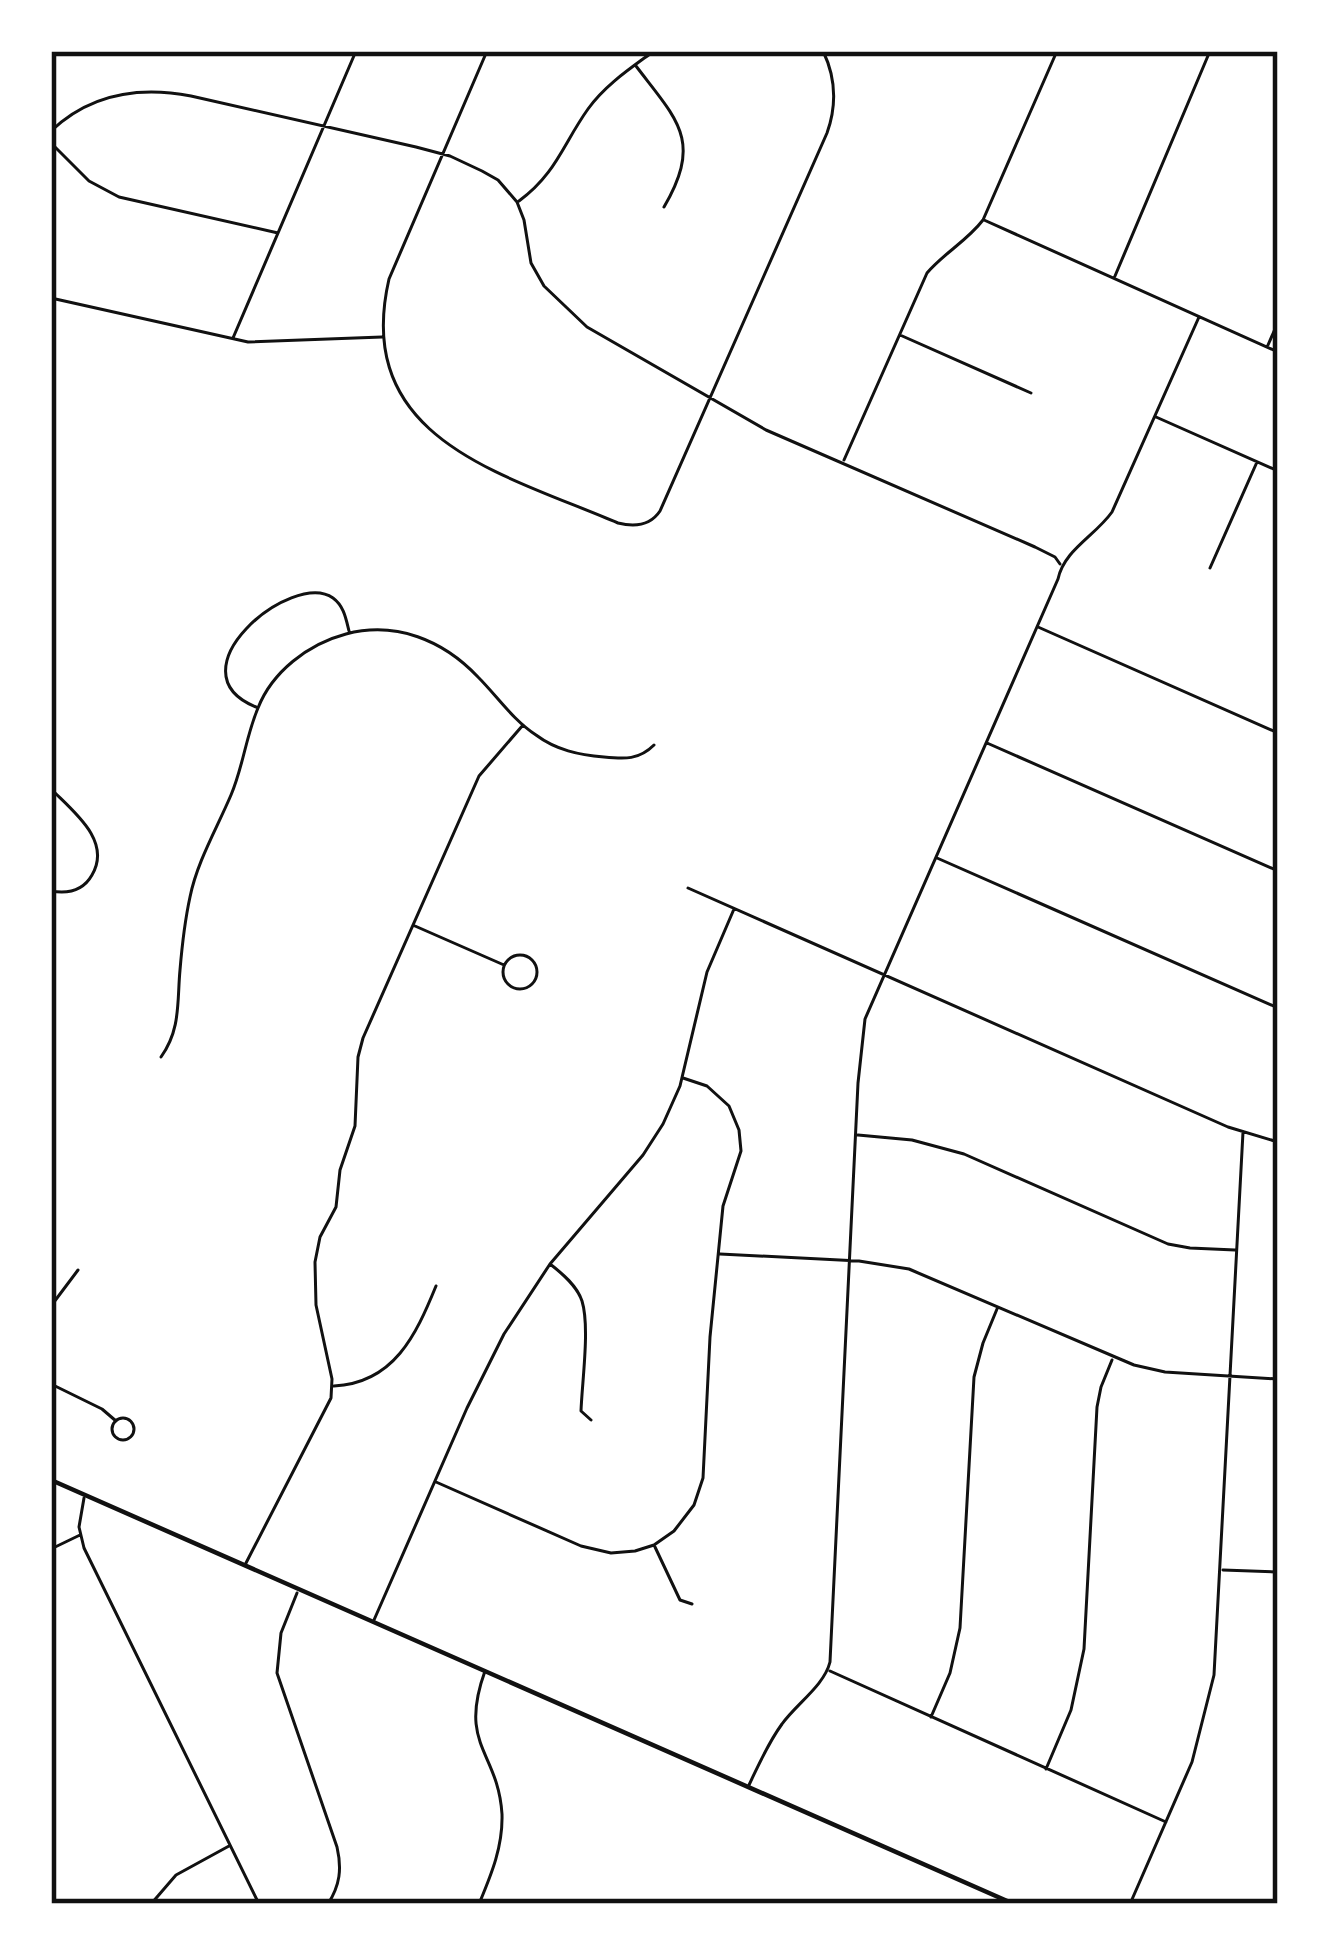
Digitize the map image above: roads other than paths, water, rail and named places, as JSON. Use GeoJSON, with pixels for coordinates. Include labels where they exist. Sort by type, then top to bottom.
{"type":"FeatureCollection","features":[{"type":"Feature","properties":{"kind":"street"},"geometry":{"type":"LineString","coordinates":[[232,340],[356,51]]}},
{"type":"Feature","properties":{"kind":"street"},"geometry":{"type":"LineString","coordinates":[[487,51],[389,279],[383,337],[390,368],[422,423],[462,455],[618,523],[641,524],[660,511],[832,121],[834,84],[823,51]]}},
{"type":"Feature","properties":{"kind":"street"},"geometry":{"type":"LineString","coordinates":[[517,202],[557,164],[602,92],[654,51]]}},
{"type":"Feature","properties":{"kind":"street"},"geometry":{"type":"LineString","coordinates":[[842,464],[927,273],[982,220],[1057,51]]}},
{"type":"Feature","properties":{"kind":"street"},"geometry":{"type":"LineString","coordinates":[[1114,278],[1210,51]]}},
{"type":"Feature","properties":{"kind":"street"},"geometry":{"type":"LineString","coordinates":[[635,65],[680,127],[684,143],[682,170],[664,207]]}},
{"type":"Feature","properties":{"kind":"street"},"geometry":{"type":"LineString","coordinates":[[51,131],[74,112],[107,98],[155,91],[443,154],[498,180],[517,202],[531,262],[544,286],[576,318],[615,345],[766,430],[1035,547],[1060,565]]}},
{"type":"Feature","properties":{"kind":"street"},"geometry":{"type":"LineString","coordinates":[[51,143],[89,181],[119,196],[278,233]]}},
{"type":"Feature","properties":{"kind":"street"},"geometry":{"type":"LineString","coordinates":[[982,220],[1278,352]]}},
{"type":"Feature","properties":{"kind":"street"},"geometry":{"type":"LineString","coordinates":[[51,298],[265,344],[383,337]]}},
{"type":"Feature","properties":{"kind":"street"},"geometry":{"type":"LineString","coordinates":[[748,1787],[781,1725],[829,1670],[865,1019],[1058,579],[1060,565],[1112,512],[1199,317]]}},
{"type":"Feature","properties":{"kind":"street"},"geometry":{"type":"LineString","coordinates":[[1267,347],[1278,322]]}},
{"type":"Feature","properties":{"kind":"street"},"geometry":{"type":"LineString","coordinates":[[898,334],[1031,393]]}},
{"type":"Feature","properties":{"kind":"street"},"geometry":{"type":"LineString","coordinates":[[1154,417],[1278,471]]}},
{"type":"Feature","properties":{"kind":"street"},"geometry":{"type":"LineString","coordinates":[[1210,568],[1257,462]]}},
{"type":"Feature","properties":{"kind":"street"},"geometry":{"type":"LineString","coordinates":[[258,708],[232,694],[224,676],[230,653],[256,621],[291,598],[322,593],[343,609],[349,633]]}},
{"type":"Feature","properties":{"kind":"street"},"geometry":{"type":"LineString","coordinates":[[1036,626],[1278,733]]}},
{"type":"Feature","properties":{"kind":"street"},"geometry":{"type":"LineString","coordinates":[[161,1057],[174,1036],[179,1010],[190,895],[236,781],[258,708],[292,662],[320,643],[349,633],[394,631],[420,636],[465,663],[541,739],[580,755],[634,758],[654,745]]}},
{"type":"Feature","properties":{"kind":"street"},"geometry":{"type":"LineString","coordinates":[[245,1565],[332,1398],[316,1305],[317,1250],[336,1207],[340,1170],[355,1126],[363,1038],[479,776],[523,725]]}},
{"type":"Feature","properties":{"kind":"street"},"geometry":{"type":"LineString","coordinates":[[986,742],[1278,871]]}},
{"type":"Feature","properties":{"kind":"street"},"geometry":{"type":"LineString","coordinates":[[51,789],[89,830],[100,854],[86,884],[67,892],[51,891]]}},
{"type":"Feature","properties":{"kind":"street"},"geometry":{"type":"LineString","coordinates":[[935,857],[1278,1008]]}},
{"type":"Feature","properties":{"kind":"street"},"geometry":{"type":"LineString","coordinates":[[688,888],[1243,1132],[1278,1142]]}},
{"type":"Feature","properties":{"kind":"street"},"geometry":{"type":"LineString","coordinates":[[373,1622],[485,1369],[527,1296],[643,1155],[670,1110],[707,973],[734,909]]}},
{"type":"Feature","properties":{"kind":"street"},"geometry":{"type":"LineString","coordinates":[[413,925],[504,965]]}},
{"type":"Feature","properties":{"kind":"street"},"geometry":{"type":"LineString","coordinates":[[514,956],[526,956],[535,964],[536,980],[527,988],[515,989],[506,981],[504,965],[514,956]]}},
{"type":"Feature","properties":{"kind":"street"},"geometry":{"type":"LineString","coordinates":[[435,1481],[591,1550],[620,1553],[654,1545],[689,1514],[703,1478],[718,1253],[726,1193],[740,1161],[740,1130],[718,1094],[682,1077]]}},
{"type":"Feature","properties":{"kind":"street"},"geometry":{"type":"LineString","coordinates":[[1130,1904],[1192,1762],[1217,1652],[1243,1132]]}},
{"type":"Feature","properties":{"kind":"street"},"geometry":{"type":"LineString","coordinates":[[856,1135],[890,1136],[964,1154],[1168,1244],[1237,1250]]}},
{"type":"Feature","properties":{"kind":"street"},"geometry":{"type":"LineString","coordinates":[[718,1253],[886,1263],[1113,1358],[1165,1372],[1278,1379]]}},
{"type":"Feature","properties":{"kind":"street"},"geometry":{"type":"LineString","coordinates":[[550,1264],[573,1286],[582,1303],[581,1411],[591,1420]]}},
{"type":"Feature","properties":{"kind":"street"},"geometry":{"type":"LineString","coordinates":[[51,1306],[78,1270]]}},
{"type":"Feature","properties":{"kind":"street"},"geometry":{"type":"LineString","coordinates":[[332,1386],[364,1381],[398,1355],[417,1332],[436,1286]]}},
{"type":"Feature","properties":{"kind":"street"},"geometry":{"type":"LineString","coordinates":[[931,1717],[958,1644],[974,1377],[998,1307]]}},
{"type":"Feature","properties":{"kind":"street"},"geometry":{"type":"LineString","coordinates":[[1046,1768],[1071,1710],[1084,1649],[1097,1407],[1113,1358]]}},
{"type":"Feature","properties":{"kind":"street"},"geometry":{"type":"LineString","coordinates":[[51,1384],[116,1420]]}},
{"type":"Feature","properties":{"kind":"street"},"geometry":{"type":"LineString","coordinates":[[51,1480],[1014,1904]]}},
{"type":"Feature","properties":{"kind":"street"},"geometry":{"type":"LineString","coordinates":[[85,1494],[80,1535],[90,1562],[259,1904]]}},
{"type":"Feature","properties":{"kind":"street"},"geometry":{"type":"LineString","coordinates":[[51,1549],[80,1535]]}},
{"type":"Feature","properties":{"kind":"street"},"geometry":{"type":"LineString","coordinates":[[654,1545],[680,1600],[692,1604]]}},
{"type":"Feature","properties":{"kind":"street"},"geometry":{"type":"LineString","coordinates":[[1221,1570],[1278,1572]]}},
{"type":"Feature","properties":{"kind":"street"},"geometry":{"type":"LineString","coordinates":[[299,1589],[280,1633],[277,1673],[338,1847],[340,1873],[328,1904]]}},
{"type":"Feature","properties":{"kind":"street"},"geometry":{"type":"LineString","coordinates":[[829,1670],[1166,1822]]}},
{"type":"Feature","properties":{"kind":"street"},"geometry":{"type":"LineString","coordinates":[[478,1904],[500,1848],[502,1816],[474,1724],[485,1671]]}},
{"type":"Feature","properties":{"kind":"street"},"geometry":{"type":"LineString","coordinates":[[151,1904],[176,1875],[230,1846]]}}]}
